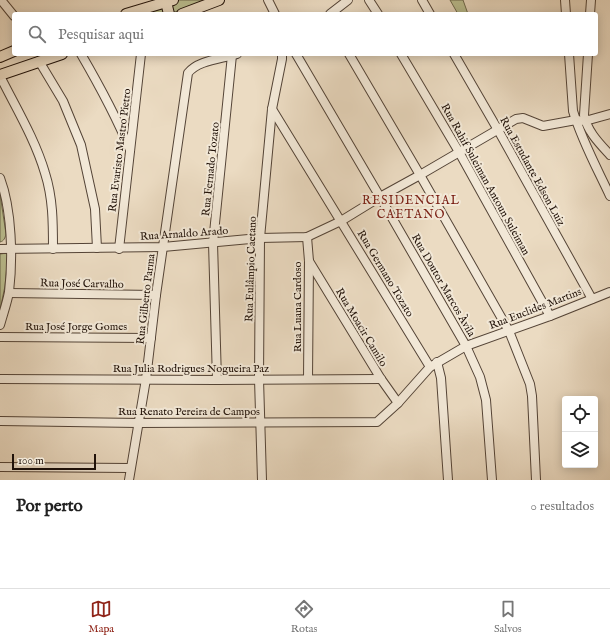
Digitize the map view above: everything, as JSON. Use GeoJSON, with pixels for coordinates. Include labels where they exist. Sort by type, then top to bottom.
{"type":"FeatureCollection","features":[{"type":"Feature","properties":{"kind":"main road"},"geometry":{"type":"LineString","coordinates":[[187,12],[220,0]]}},
{"type":"Feature","properties":{"kind":"main road"},"geometry":{"type":"LineString","coordinates":[[133,12],[169,1],[169,12]]}},
{"type":"Feature","properties":{"kind":"main road"},"geometry":{"type":"LineString","coordinates":[[0,57],[12,52]]}},
{"type":"Feature","properties":{"kind":"main road"},"geometry":{"type":"LineString","coordinates":[[1,81],[39,62],[56,56]]}},
{"type":"Feature","properties":{"kind":"street"},"geometry":{"type":"LineString","coordinates":[[1,0],[12,14]]}},
{"type":"Feature","properties":{"kind":"street"},"geometry":{"type":"LineString","coordinates":[[264,0],[268,12]]}},
{"type":"Feature","properties":{"kind":"street"},"geometry":{"type":"LineString","coordinates":[[268,0],[274,12]]}},
{"type":"Feature","properties":{"kind":"street"},"geometry":{"type":"LineString","coordinates":[[333,12],[348,0]]}},
{"type":"Feature","properties":{"kind":"street"},"geometry":{"type":"LineString","coordinates":[[369,0],[377,12]]}},
{"type":"Feature","properties":{"kind":"street"},"geometry":{"type":"LineString","coordinates":[[422,0],[429,12]]}},
{"type":"Feature","properties":{"kind":"street"},"geometry":{"type":"LineString","coordinates":[[565,0],[566,12]]}},
{"type":"Feature","properties":{"kind":"street"},"geometry":{"type":"LineString","coordinates":[[590,12],[591,0]]}},
{"type":"Feature","properties":{"kind":"street"},"geometry":{"type":"LineString","coordinates":[[81,56],[102,90],[130,151]]}},
{"type":"Feature","properties":{"kind":"street","name":"Rua Evaristo Mastro Pietro"},"geometry":{"type":"LineString","coordinates":[[119,249],[141,56]]}},
{"type":"Feature","properties":{"kind":"street","name":"Rua Gilberto Parma"},"geometry":{"type":"LineString","coordinates":[[129,480],[146,379],[156,295],[188,73],[192,68],[231,56]]}},
{"type":"Feature","properties":{"kind":"street","name":"Rua Fernado Tozato"},"geometry":{"type":"LineString","coordinates":[[217,380],[213,243],[234,56]]}},
{"type":"Feature","properties":{"kind":"street","name":"Rua Eulâmpio Caetano"},"geometry":{"type":"LineString","coordinates":[[262,480],[259,379],[260,238],[272,109],[284,56]]}},
{"type":"Feature","properties":{"kind":"street","name":"Rua Doutor Marcos Àvila"},"geometry":{"type":"LineString","coordinates":[[297,56],[466,346],[480,377],[486,400],[492,480]]}},
{"type":"Feature","properties":{"kind":"street"},"geometry":{"type":"LineString","coordinates":[[350,56],[509,331],[530,384],[532,396],[536,480]]}},
{"type":"Feature","properties":{"kind":"street","name":"Rua Rahif Suleiman Antoun Suleiman"},"geometry":{"type":"LineString","coordinates":[[402,56],[459,152],[550,316]]}},
{"type":"Feature","properties":{"kind":"street","name":"Rua Estudante Edson Luiz"},"geometry":{"type":"LineString","coordinates":[[455,56],[592,299]]}},
{"type":"Feature","properties":{"kind":"street"},"geometry":{"type":"LineString","coordinates":[[569,56],[573,111],[581,135],[610,196]]}},
{"type":"Feature","properties":{"kind":"street"},"geometry":{"type":"LineString","coordinates":[[588,56],[584,115],[585,120],[589,130],[610,155]]}},
{"type":"Feature","properties":{"kind":"street"},"geometry":{"type":"LineString","coordinates":[[39,62],[63,101],[81,145],[95,209],[97,248]]}},
{"type":"Feature","properties":{"kind":"street"},"geometry":{"type":"LineString","coordinates":[[1,81],[27,128],[45,174],[53,211],[53,249]]}},
{"type":"Feature","properties":{"kind":"street","name":"Rua Germano Tozato"},"geometry":{"type":"LineString","coordinates":[[272,109],[430,367]]}},
{"type":"Feature","properties":{"kind":"street","name":"Rua Arnaldo Arado"},"geometry":{"type":"LineString","coordinates":[[0,249],[119,249],[163,247],[260,238],[307,236],[341,221],[516,119],[524,118],[543,126],[576,120],[585,120],[610,114]]}},
{"type":"Feature","properties":{"kind":"street"},"geometry":{"type":"LineString","coordinates":[[0,178],[8,216],[11,249],[8,293],[0,325]]}},
{"type":"Feature","properties":{"kind":"street","name":"Rua Luana Cardoso"},"geometry":{"type":"LineString","coordinates":[[307,236],[309,261],[308,378]]}},
{"type":"Feature","properties":{"kind":"street","name":"Rua Moacir Camilo"},"geometry":{"type":"LineString","coordinates":[[309,261],[381,379],[398,403]]}},
{"type":"Feature","properties":{"kind":"street","name":"Rua Euclides Martins"},"geometry":{"type":"LineString","coordinates":[[377,422],[398,403],[430,367],[437,362],[466,346],[550,316],[610,292]]}},
{"type":"Feature","properties":{"kind":"street","name":"Rua José Carvalho"},"geometry":{"type":"LineString","coordinates":[[8,293],[156,295]]}},
{"type":"Feature","properties":{"kind":"street","name":"Rua José Jorge Gomes"},"geometry":{"type":"LineString","coordinates":[[0,337],[151,338]]}},
{"type":"Feature","properties":{"kind":"street"},"geometry":{"type":"LineString","coordinates":[[437,362],[442,378],[448,480]]}},
{"type":"Feature","properties":{"kind":"street","name":"Rua Julia Rodrigues Nogueira Paz"},"geometry":{"type":"LineString","coordinates":[[0,379],[381,379]]}},
{"type":"Feature","properties":{"kind":"street","name":"Rua Renato Pereira de Campos"},"geometry":{"type":"LineString","coordinates":[[0,421],[377,422]]}},
{"type":"Feature","properties":{"kind":"street"},"geometry":{"type":"LineString","coordinates":[[0,467],[130,468]]}},
{"type":"Feature","properties":{"kind":"green space"},"geometry":{"type":"Polygon","coordinates":[[[179,0],[208,0],[175,12],[143,12],[179,0]]]}},
{"type":"Feature","properties":{"kind":"green space"},"geometry":{"type":"Polygon","coordinates":[[[450,0],[463,0],[467,12],[457,12],[450,0]]]}},
{"type":"Feature","properties":{"kind":"green space"},"geometry":{"type":"Polygon","coordinates":[[[0,194],[6,234],[4,239],[0,242],[0,194]]]}},
{"type":"Feature","properties":{"kind":"green space"},"geometry":{"type":"Polygon","coordinates":[[[8,253],[5,286],[0,310],[0,254],[8,253]]]}},
{"type":"Feature","properties":{"kind":"district","name":"RESIDENCIAL CAETANO"},"geometry":{"type":"Point","coordinates":[411,207]}}]}
